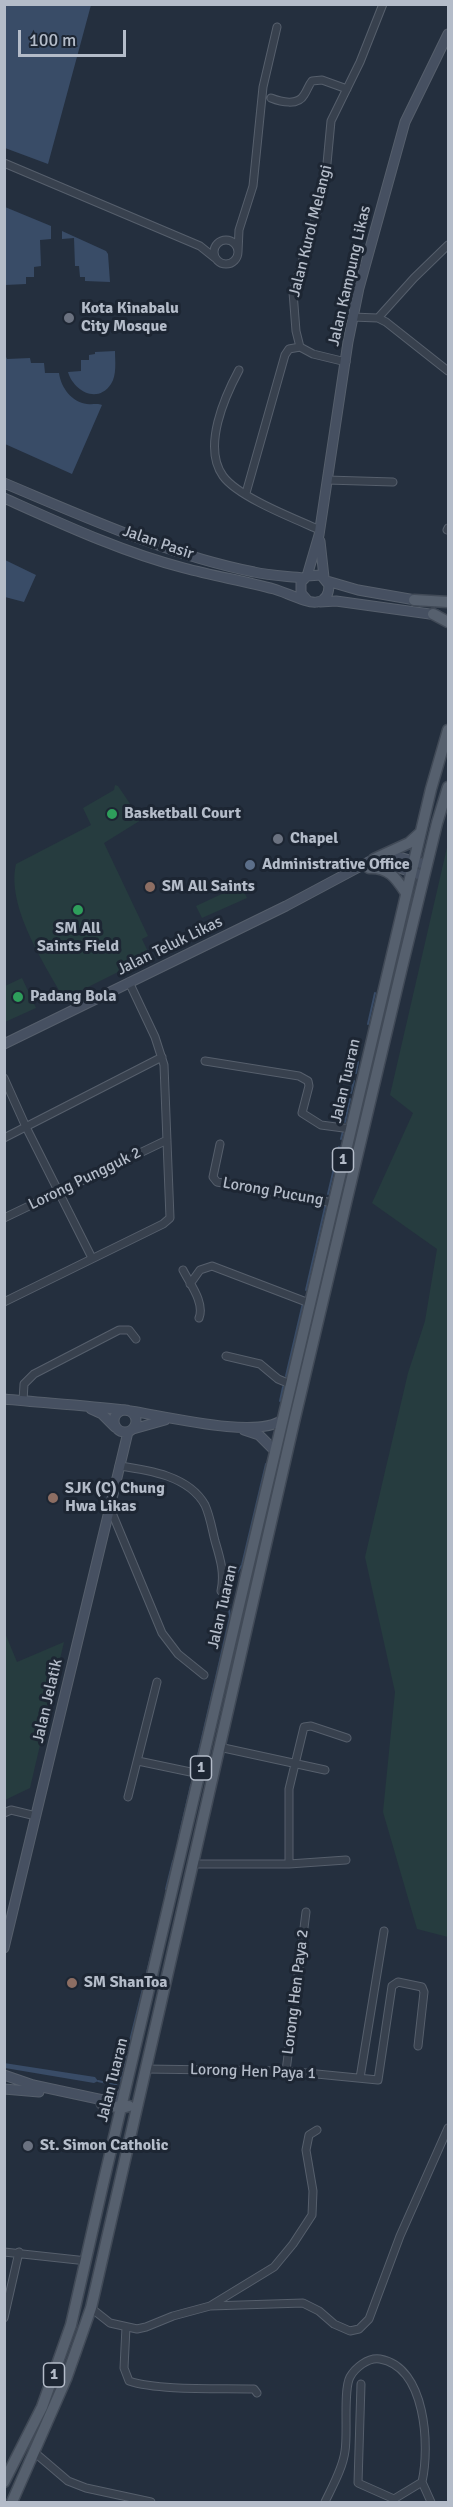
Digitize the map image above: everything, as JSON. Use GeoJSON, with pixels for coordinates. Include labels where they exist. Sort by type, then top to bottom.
{"type":"FeatureCollection","features":[{"type":"Feature","properties":{"kind":"main road"},"geometry":{"type":"LineString","coordinates":[[414,600],[448,603]]}},
{"type":"Feature","properties":{"kind":"main road"},"geometry":{"type":"LineString","coordinates":[[434,614],[448,620]]}},
{"type":"Feature","properties":{"kind":"main road","name":"Jalan Tuaran"},"geometry":{"type":"LineString","coordinates":[[4,2482],[48,2393],[71,2325],[282,1420],[306,1301],[333,1203],[406,893],[448,730]]}},
{"type":"Feature","properties":{"kind":"main road","name":"Jalan Tuaran"},"geometry":{"type":"LineString","coordinates":[[12,2502],[66,2379],[91,2308],[381,1051],[426,865],[448,787]]}},
{"type":"Feature","properties":{"kind":"main road"},"geometry":{"type":"LineString","coordinates":[[372,863],[409,843],[421,832]]}},
{"type":"Feature","properties":{"kind":"main road"},"geometry":{"type":"LineString","coordinates":[[372,863],[390,873],[406,893]]}},
{"type":"Feature","properties":{"kind":"main road"},"geometry":{"type":"LineString","coordinates":[[370,1048],[381,1051]]}},
{"type":"Feature","properties":{"kind":"main road"},"geometry":{"type":"LineString","coordinates":[[274,1450],[284,1445],[289,1428],[294,1422]]}},
{"type":"Feature","properties":{"kind":"main road"},"geometry":{"type":"LineString","coordinates":[[200,1773],[214,1740],[222,1734]]}},
{"type":"Feature","properties":{"kind":"main road"},"geometry":{"type":"LineString","coordinates":[[102,2104],[122,2108],[129,2106],[153,2032]]}},
{"type":"Feature","properties":{"kind":"main road"},"geometry":{"type":"LineString","coordinates":[[4,2499],[10,2499],[12,2502]]}},
{"type":"Feature","properties":{"kind":"street","name":"Jalan Kurol Melangi"},"geometry":{"type":"LineString","coordinates":[[300,347],[293,292],[325,185],[331,121],[370,39],[382,4]]}},
{"type":"Feature","properties":{"kind":"street"},"geometry":{"type":"LineString","coordinates":[[4,163],[200,246],[220,263],[229,264],[238,252],[239,230],[253,186],[260,104],[277,27]]}},
{"type":"Feature","properties":{"kind":"street","name":"Jalan Kampung Likas"},"geometry":{"type":"LineString","coordinates":[[306,577],[319,532],[352,317],[405,122],[448,34]]}},
{"type":"Feature","properties":{"kind":"street"},"geometry":{"type":"LineString","coordinates":[[271,98],[296,102],[302,98],[312,81],[322,80],[347,89]]}},
{"type":"Feature","properties":{"kind":"street"},"geometry":{"type":"LineString","coordinates":[[200,246],[221,241],[239,230]]}},
{"type":"Feature","properties":{"kind":"street"},"geometry":{"type":"LineString","coordinates":[[221,241],[232,242],[238,252]]}},
{"type":"Feature","properties":{"kind":"street"},"geometry":{"type":"LineString","coordinates":[[215,258],[214,250],[221,241]]}},
{"type":"Feature","properties":{"kind":"street"},"geometry":{"type":"LineString","coordinates":[[378,318],[448,245]]}},
{"type":"Feature","properties":{"kind":"street"},"geometry":{"type":"LineString","coordinates":[[352,317],[378,318],[395,328],[448,371]]}},
{"type":"Feature","properties":{"kind":"street"},"geometry":{"type":"LineString","coordinates":[[246,493],[285,355],[289,349],[300,347],[313,354],[346,362]]}},
{"type":"Feature","properties":{"kind":"street"},"geometry":{"type":"LineString","coordinates":[[238,370],[223,404],[215,447],[221,473],[229,482],[246,493],[319,532]]}},
{"type":"Feature","properties":{"kind":"street"},"geometry":{"type":"LineString","coordinates":[[327,480],[393,482]]}},
{"type":"Feature","properties":{"kind":"street","name":"Jalan Pasir"},"geometry":{"type":"LineString","coordinates":[[4,483],[89,518],[188,554],[257,573],[306,577]]}},
{"type":"Feature","properties":{"kind":"street","name":"Jalan Pasir"},"geometry":{"type":"LineString","coordinates":[[4,498],[55,521],[183,568],[275,589],[312,601],[336,601],[434,614]]}},
{"type":"Feature","properties":{"kind":"street","name":"Jalan Kampung Likas"},"geometry":{"type":"LineString","coordinates":[[319,532],[326,579]]}},
{"type":"Feature","properties":{"kind":"street"},"geometry":{"type":"LineString","coordinates":[[326,579],[328,594],[312,601],[304,597],[300,588],[306,577],[316,574],[358,590],[414,600]]}},
{"type":"Feature","properties":{"kind":"street"},"geometry":{"type":"LineString","coordinates":[[372,863],[392,855],[413,866],[424,876]]}},
{"type":"Feature","properties":{"kind":"street","name":"Jalan Teluk Likas"},"geometry":{"type":"LineString","coordinates":[[4,1044],[372,863]]}},
{"type":"Feature","properties":{"kind":"street"},"geometry":{"type":"LineString","coordinates":[[413,866],[426,865]]}},
{"type":"Feature","properties":{"kind":"street"},"geometry":{"type":"LineString","coordinates":[[4,1302],[163,1224],[170,1218],[162,1058],[129,982]]}},
{"type":"Feature","properties":{"kind":"street"},"geometry":{"type":"LineString","coordinates":[[4,1138],[162,1058]]}},
{"type":"Feature","properties":{"kind":"street"},"geometry":{"type":"LineString","coordinates":[[205,1061],[299,1076],[308,1081],[309,1086],[302,1113],[321,1125],[351,1129]]}},
{"type":"Feature","properties":{"kind":"street"},"geometry":{"type":"LineString","coordinates":[[4,1078],[26,1128],[92,1257]]}},
{"type":"Feature","properties":{"kind":"street","name":"Lorong Pungguk 2"},"geometry":{"type":"LineString","coordinates":[[4,1218],[167,1140]]}},
{"type":"Feature","properties":{"kind":"street","name":"Lorong Pucung"},"geometry":{"type":"LineString","coordinates":[[220,1144],[213,1178],[217,1182],[333,1203]]}},
{"type":"Feature","properties":{"kind":"street"},"geometry":{"type":"LineString","coordinates":[[190,1284],[200,1270],[212,1266],[306,1301]]}},
{"type":"Feature","properties":{"kind":"street"},"geometry":{"type":"LineString","coordinates":[[183,1270],[202,1311],[199,1318]]}},
{"type":"Feature","properties":{"kind":"street"},"geometry":{"type":"LineString","coordinates":[[23,1401],[24,1384],[34,1374],[119,1330],[129,1330],[136,1339]]}},
{"type":"Feature","properties":{"kind":"street"},"geometry":{"type":"LineString","coordinates":[[226,1356],[260,1364],[279,1379],[290,1383]]}},
{"type":"Feature","properties":{"kind":"street"},"geometry":{"type":"LineString","coordinates":[[4,1399],[126,1410],[170,1419],[233,1427],[255,1433],[274,1450]]}},
{"type":"Feature","properties":{"kind":"street"},"geometry":{"type":"LineString","coordinates":[[89,1408],[102,1414],[116,1428],[130,1430],[170,1419]]}},
{"type":"Feature","properties":{"kind":"street"},"geometry":{"type":"LineString","coordinates":[[116,1428],[114,1416],[119,1411],[126,1410],[135,1416],[136,1423],[130,1430]]}},
{"type":"Feature","properties":{"kind":"street"},"geometry":{"type":"LineString","coordinates":[[233,1427],[271,1425],[282,1420]]}},
{"type":"Feature","properties":{"kind":"street","name":"Jalan Jelatik"},"geometry":{"type":"LineString","coordinates":[[116,1428],[120,1463]]}},
{"type":"Feature","properties":{"kind":"street","name":"Jalan Jelatik"},"geometry":{"type":"LineString","coordinates":[[4,1948],[120,1463],[130,1430]]}},
{"type":"Feature","properties":{"kind":"street"},"geometry":{"type":"LineString","coordinates":[[120,1463],[150,1470],[176,1480],[198,1495],[208,1513],[222,1569],[224,1580],[221,1591]]}},
{"type":"Feature","properties":{"kind":"street"},"geometry":{"type":"LineString","coordinates":[[110,1507],[162,1633],[178,1654],[204,1675]]}},
{"type":"Feature","properties":{"kind":"street"},"geometry":{"type":"LineString","coordinates":[[128,1797],[157,1682]]}},
{"type":"Feature","properties":{"kind":"street"},"geometry":{"type":"LineString","coordinates":[[289,1864],[289,1789],[302,1731],[306,1726],[347,1738]]}},
{"type":"Feature","properties":{"kind":"street"},"geometry":{"type":"LineString","coordinates":[[219,1747],[325,1770]]}},
{"type":"Feature","properties":{"kind":"street"},"geometry":{"type":"LineString","coordinates":[[138,1761],[200,1773]]}},
{"type":"Feature","properties":{"kind":"street"},"geometry":{"type":"LineString","coordinates":[[4,1813],[11,1810],[36,1816]]}},
{"type":"Feature","properties":{"kind":"street"},"geometry":{"type":"LineString","coordinates":[[192,1864],[289,1864],[346,1860]]}},
{"type":"Feature","properties":{"kind":"street","name":"Lorong Hen Paya 2"},"geometry":{"type":"LineString","coordinates":[[286,2071],[306,1912]]}},
{"type":"Feature","properties":{"kind":"street"},"geometry":{"type":"LineString","coordinates":[[384,1931],[360,2078],[378,2080],[394,1983],[422,1987],[424,1992],[418,2046]]}},
{"type":"Feature","properties":{"kind":"street","name":"Lorong Hen Paya 1"},"geometry":{"type":"LineString","coordinates":[[145,2069],[286,2071],[360,2078]]}},
{"type":"Feature","properties":{"kind":"street"},"geometry":{"type":"LineString","coordinates":[[4,2075],[33,2085],[103,2100],[119,2097],[127,2087]]}},
{"type":"Feature","properties":{"kind":"street"},"geometry":{"type":"LineString","coordinates":[[4,2089],[27,2090],[102,2104],[112,2114],[116,2130]]}},
{"type":"Feature","properties":{"kind":"street"},"geometry":{"type":"LineString","coordinates":[[91,2308],[110,2323],[126,2327],[146,2327],[172,2316],[210,2306],[303,2303],[319,2311],[334,2324],[350,2331],[359,2329],[369,2319],[400,2236],[448,2128]]}},
{"type":"Feature","properties":{"kind":"street"},"geometry":{"type":"LineString","coordinates":[[210,2306],[273,2267],[293,2244],[312,2215],[313,2191],[306,2150],[309,2135],[316,2130]]}},
{"type":"Feature","properties":{"kind":"street"},"geometry":{"type":"LineString","coordinates":[[4,2252],[87,2261]]}},
{"type":"Feature","properties":{"kind":"street"},"geometry":{"type":"LineString","coordinates":[[4,2318],[19,2252]]}},
{"type":"Feature","properties":{"kind":"street"},"geometry":{"type":"LineString","coordinates":[[126,2327],[124,2368],[129,2380],[138,2384],[254,2389],[258,2393]]}},
{"type":"Feature","properties":{"kind":"street"},"geometry":{"type":"LineString","coordinates":[[325,2502],[345,2452],[349,2379],[363,2363],[376,2358],[391,2362],[403,2370],[419,2402],[426,2437],[426,2465],[422,2482],[431,2502]]}},
{"type":"Feature","properties":{"kind":"street"},"geometry":{"type":"LineString","coordinates":[[361,2384],[358,2483],[393,2501],[422,2482]]}},
{"type":"Feature","properties":{"kind":"street"},"geometry":{"type":"LineString","coordinates":[[34,2452],[68,2481],[86,2488],[151,2502]]}},
{"type":"Feature","properties":{"kind":"green space","name":"SM All Saints Field"},"geometry":{"type":"Polygon","coordinates":[[[115,785],[118,786],[141,820],[104,843],[148,936],[142,939],[150,956],[64,999],[37,952],[22,916],[16,898],[14,880],[16,864],[91,825],[83,808],[114,790],[115,785]]]}},
{"type":"Feature","properties":{"kind":"green space"},"geometry":{"type":"Polygon","coordinates":[[[448,843],[448,1937],[417,1929],[383,1812],[395,1692],[365,1557],[408,1373],[425,1321],[437,1249],[372,1203],[413,1113],[390,1095],[448,843]]]}},
{"type":"Feature","properties":{"kind":"green space"},"geometry":{"type":"Polygon","coordinates":[[[241,885],[247,898],[202,918],[196,906],[241,885]]]}},
{"type":"Feature","properties":{"kind":"green space","name":"Padang Bola"},"geometry":{"type":"Polygon","coordinates":[[[22,978],[36,1008],[5,1022],[5,986],[22,978]]]}},
{"type":"Feature","properties":{"kind":"green space"},"geometry":{"type":"Polygon","coordinates":[[[5,1633],[17,1662],[64,1642],[30,1788],[5,1800],[5,1633]]]}},
{"type":"Feature","properties":{"kind":"water"},"geometry":{"type":"Polygon","coordinates":[[[4,5],[91,5],[48,164],[5,148],[4,5]]]}},
{"type":"Feature","properties":{"kind":"water"},"geometry":{"type":"Polygon","coordinates":[[[5,207],[51,226],[51,239],[40,240],[41,266],[34,267],[34,277],[26,277],[26,284],[5,285],[5,207]]]}},
{"type":"Feature","properties":{"kind":"water"},"geometry":{"type":"Polygon","coordinates":[[[62,231],[106,251],[110,282],[85,281],[85,277],[80,277],[79,266],[75,266],[74,238],[62,239],[62,231]]]}},
{"type":"Feature","properties":{"kind":"water"},"geometry":{"type":"Polygon","coordinates":[[[115,351],[114,376],[111,384],[99,394],[86,393],[71,379],[68,372],[81,371],[81,360],[89,360],[89,355],[95,352],[115,351]]]}},
{"type":"Feature","properties":{"kind":"water"},"geometry":{"type":"Polygon","coordinates":[[[5,355],[7,359],[30,358],[31,363],[44,363],[45,373],[59,373],[65,389],[72,397],[82,403],[102,405],[72,474],[5,444],[5,355]]]}},
{"type":"Feature","properties":{"kind":"water"},"geometry":{"type":"Polygon","coordinates":[[[5,560],[36,575],[24,602],[5,597],[5,560]]]}},
{"type":"Feature","properties":{"kind":"water"},"geometry":{"type":"Polygon","coordinates":[[[4,2063],[95,2077],[98,2081],[94,2083],[5,2068],[4,2063]]]}},
{"type":"Feature","properties":{"kind":"waterway"},"geometry":{"type":"LineString","coordinates":[[368,1024],[375,993]]}},
{"type":"Feature","properties":{"kind":"waterway"},"geometry":{"type":"LineString","coordinates":[[356,1073],[358,1062]]}},
{"type":"Feature","properties":{"kind":"waterway"},"geometry":{"type":"LineString","coordinates":[[351,1093],[354,1081]]}},
{"type":"Feature","properties":{"kind":"waterway"},"geometry":{"type":"LineString","coordinates":[[345,1122],[350,1099]]}},
{"type":"Feature","properties":{"kind":"waterway"},"geometry":{"type":"LineString","coordinates":[[341,1139],[343,1131]]}},
{"type":"Feature","properties":{"kind":"waterway"},"geometry":{"type":"LineString","coordinates":[[328,1194],[339,1147]]}},
{"type":"Feature","properties":{"kind":"waterway"},"geometry":{"type":"LineString","coordinates":[[306,1290],[326,1203]]}},
{"type":"Feature","properties":{"kind":"waterway"},"geometry":{"type":"LineString","coordinates":[[286,1376],[303,1303]]}},
{"type":"Feature","properties":{"kind":"waterway"},"geometry":{"type":"LineString","coordinates":[[280,1401],[283,1387]]}},
{"type":"Feature","properties":{"kind":"waterway"},"geometry":{"type":"LineString","coordinates":[[196,1764],[230,1617],[229,1604],[232,1590],[242,1565],[266,1464]]}},
{"type":"Feature","properties":{"kind":"waterway"},"geometry":{"type":"LineString","coordinates":[[179,1837],[191,1785]]}},
{"type":"Feature","properties":{"kind":"waterway"},"geometry":{"type":"LineString","coordinates":[[166,1889],[173,1861]]}},
{"type":"Feature","properties":{"kind":"waterway"},"geometry":{"type":"LineString","coordinates":[[98,2081],[115,2085],[120,2081],[163,1908]]}},
{"type":"Feature","properties":{"kind":"place","name":"Kota Kinabalu City Mosque"},"geometry":{"type":"Point","coordinates":[69,318]}},
{"type":"Feature","properties":{"kind":"place","name":"Basketball Court"},"geometry":{"type":"Point","coordinates":[112,814]}},
{"type":"Feature","properties":{"kind":"place","name":"Chapel"},"geometry":{"type":"Point","coordinates":[278,839]}},
{"type":"Feature","properties":{"kind":"place","name":"Administrative Office"},"geometry":{"type":"Point","coordinates":[250,865]}},
{"type":"Feature","properties":{"kind":"place","name":"SM All Saints"},"geometry":{"type":"Point","coordinates":[150,887]}},
{"type":"Feature","properties":{"kind":"place","name":"SM All Saints Field"},"geometry":{"type":"Point","coordinates":[78,910]}},
{"type":"Feature","properties":{"kind":"place","name":"Padang Bola"},"geometry":{"type":"Point","coordinates":[18,997]}},
{"type":"Feature","properties":{"kind":"place","name":"SJK (C) Chung Hwa Likas"},"geometry":{"type":"Point","coordinates":[53,1498]}},
{"type":"Feature","properties":{"kind":"place","name":"SM ShanToa"},"geometry":{"type":"Point","coordinates":[72,1983]}},
{"type":"Feature","properties":{"kind":"place","name":"St. Simon Catholic"},"geometry":{"type":"Point","coordinates":[28,2146]}}]}
